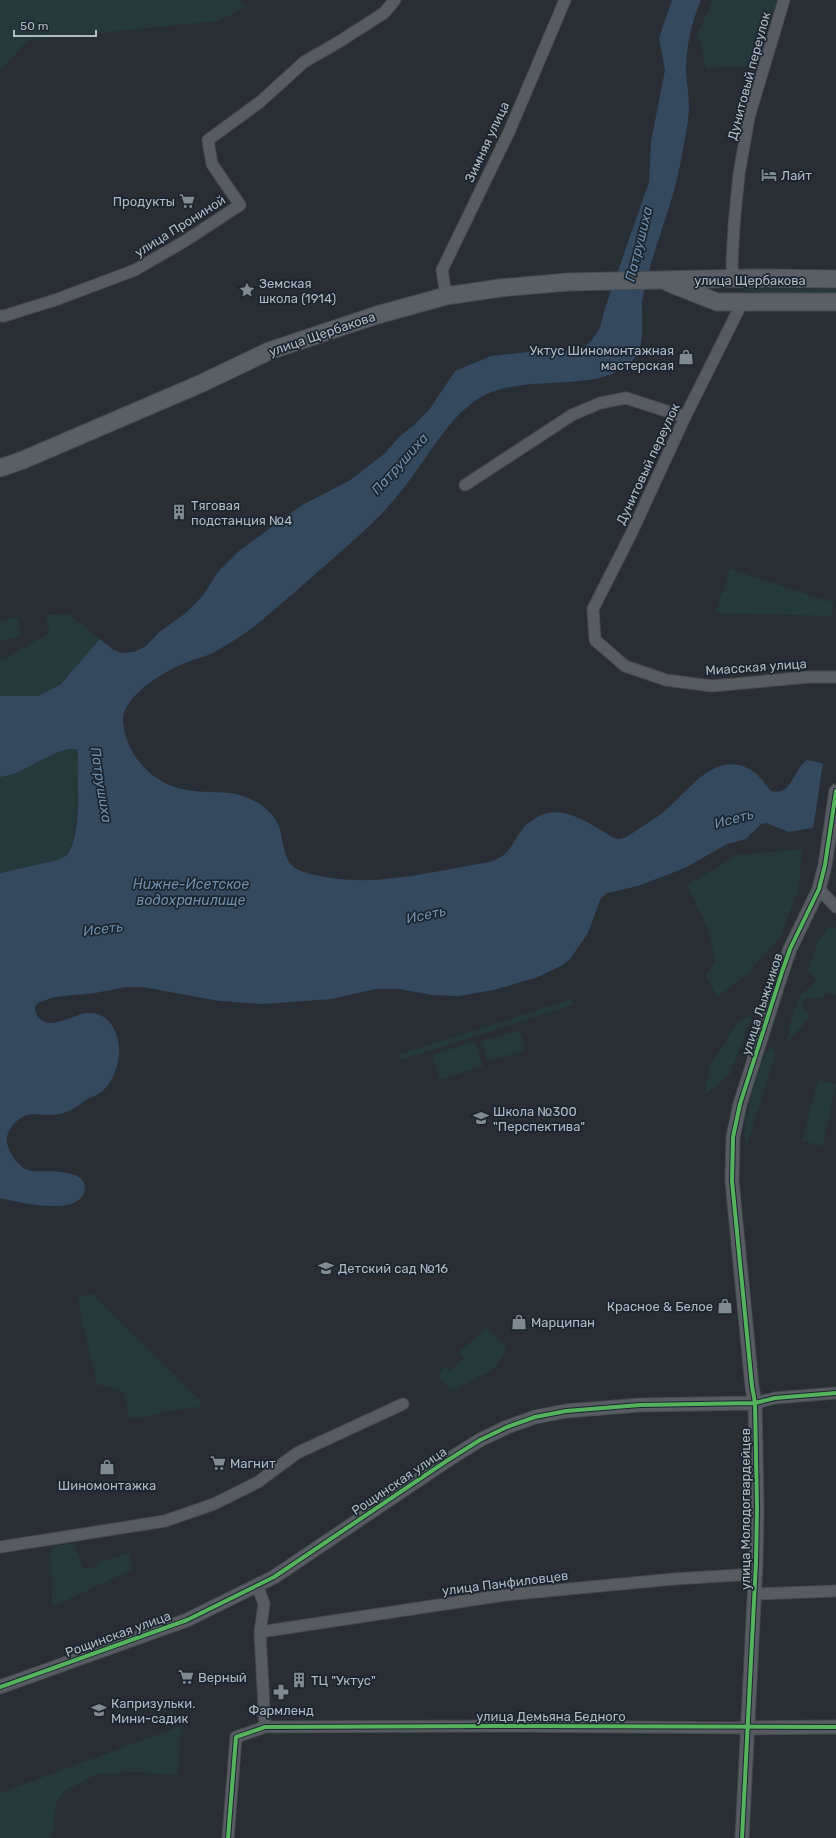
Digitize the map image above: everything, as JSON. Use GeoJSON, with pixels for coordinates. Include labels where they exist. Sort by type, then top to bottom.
{"type":"FeatureCollection","features":[{"type":"Feature","properties":{"kind":"main road","name":"улица Щербакова"},"geometry":{"type":"LineString","coordinates":[[0,468],[23,460],[200,384],[269,351],[377,315],[446,296],[500,288],[568,282],[836,279]]}},
{"type":"Feature","properties":{"kind":"main road","name":"улица Щербакова"},"geometry":{"type":"LineString","coordinates":[[658,280],[717,302],[836,302]]}},
{"type":"Feature","properties":{"kind":"street","name":"улица Прониной"},"geometry":{"type":"LineString","coordinates":[[0,316],[58,299],[136,270],[185,241],[240,205],[212,164],[208,140],[260,102],[304,62],[384,13],[395,0]]}},
{"type":"Feature","properties":{"kind":"street","name":"Зимняя улица"},"geometry":{"type":"LineString","coordinates":[[446,296],[442,281],[442,270],[509,132],[565,0]]}},
{"type":"Feature","properties":{"kind":"street","name":"Дунитовый переулок"},"geometry":{"type":"LineString","coordinates":[[733,279],[732,264],[734,225],[739,174],[749,117],[784,0]]}},
{"type":"Feature","properties":{"kind":"street","name":"Дунитовый переулок"},"geometry":{"type":"LineString","coordinates":[[595,640],[593,608],[631,534],[685,417],[742,303]]}},
{"type":"Feature","properties":{"kind":"street"},"geometry":{"type":"LineString","coordinates":[[466,485],[572,415],[600,403],[626,398],[685,417]]}},
{"type":"Feature","properties":{"kind":"street","name":"Миасская улица"},"geometry":{"type":"LineString","coordinates":[[595,640],[625,666],[666,680],[712,686],[809,677],[836,677]]}},
{"type":"Feature","properties":{"kind":"street","name":"улица Лыжников"},"geometry":{"type":"LineString","coordinates":[[732,1181],[733,1137],[740,1104],[790,949],[819,890],[836,791]]}},
{"type":"Feature","properties":{"kind":"street"},"geometry":{"type":"LineString","coordinates":[[819,890],[836,907]]}},
{"type":"Feature","properties":{"kind":"street","name":"улица Молодогвардейцев"},"geometry":{"type":"LineString","coordinates":[[732,1181],[752,1386],[755,1403],[757,1508],[749,1728],[742,1838]]}},
{"type":"Feature","properties":{"kind":"street","name":"Рощинская улица"},"geometry":{"type":"LineString","coordinates":[[0,1687],[186,1620],[257,1585],[280,1573],[445,1462],[506,1426],[535,1417],[566,1411],[640,1405],[755,1403],[775,1398],[836,1393]]}},
{"type":"Feature","properties":{"kind":"street"},"geometry":{"type":"LineString","coordinates":[[0,1547],[165,1521],[214,1504],[258,1482],[297,1453],[403,1404]]}},
{"type":"Feature","properties":{"kind":"street","name":"улица Панфиловцев"},"geometry":{"type":"LineString","coordinates":[[260,1632],[505,1595],[755,1574]]}},
{"type":"Feature","properties":{"kind":"street"},"geometry":{"type":"LineString","coordinates":[[257,1585],[264,1604],[260,1632],[266,1727]]}},
{"type":"Feature","properties":{"kind":"street"},"geometry":{"type":"LineString","coordinates":[[755,1594],[836,1591]]}},
{"type":"Feature","properties":{"kind":"street","name":"улица Демьяна Бедного"},"geometry":{"type":"LineString","coordinates":[[228,1838],[236,1737],[266,1727],[836,1727]]}},
{"type":"Feature","properties":{"kind":"shaded area"},"geometry":{"type":"Polygon","coordinates":[[[0,0],[238,0],[248,6],[218,21],[28,40],[0,71],[0,0]]]}},
{"type":"Feature","properties":{"kind":"shaded area"},"geometry":{"type":"Polygon","coordinates":[[[713,0],[777,0],[757,66],[706,68],[698,33],[713,0]]]}},
{"type":"Feature","properties":{"kind":"shaded area"},"geometry":{"type":"Polygon","coordinates":[[[732,288],[836,289],[836,294],[768,294],[732,288]]]}},
{"type":"Feature","properties":{"kind":"shaded area"},"geometry":{"type":"Polygon","coordinates":[[[730,569],[835,603],[831,616],[715,613],[730,569]]]}},
{"type":"Feature","properties":{"kind":"shaded area"},"geometry":{"type":"Polygon","coordinates":[[[68,614],[100,639],[60,685],[38,696],[0,696],[0,659],[4,660],[50,632],[45,615],[68,614]]]}},
{"type":"Feature","properties":{"kind":"shaded area"},"geometry":{"type":"Polygon","coordinates":[[[18,617],[22,636],[0,641],[0,621],[18,617]]]}},
{"type":"Feature","properties":{"kind":"shaded area"},"geometry":{"type":"Polygon","coordinates":[[[73,749],[78,752],[77,811],[74,836],[68,854],[58,860],[0,873],[0,777],[19,771],[46,757],[73,749]]]}},
{"type":"Feature","properties":{"kind":"shaded area"},"geometry":{"type":"Polygon","coordinates":[[[803,849],[798,890],[780,938],[746,975],[717,997],[706,976],[716,960],[707,927],[687,885],[738,855],[803,849]]]}},
{"type":"Feature","properties":{"kind":"shaded area"},"geometry":{"type":"Polygon","coordinates":[[[829,926],[836,928],[836,995],[829,993],[820,998],[807,998],[803,1003],[802,1010],[811,1016],[787,1043],[791,1020],[799,997],[817,980],[808,970],[818,941],[829,926]]]}},
{"type":"Feature","properties":{"kind":"shaded area"},"geometry":{"type":"Polygon","coordinates":[[[572,999],[573,1005],[400,1060],[398,1055],[572,999]]]}},
{"type":"Feature","properties":{"kind":"shaded area"},"geometry":{"type":"Polygon","coordinates":[[[752,1016],[730,1074],[705,1095],[709,1067],[738,1021],[752,1016]]]}},
{"type":"Feature","properties":{"kind":"shaded area"},"geometry":{"type":"Polygon","coordinates":[[[519,1030],[526,1050],[488,1061],[482,1041],[519,1030]]]}},
{"type":"Feature","properties":{"kind":"shaded area"},"geometry":{"type":"Polygon","coordinates":[[[475,1041],[483,1066],[440,1080],[432,1055],[475,1041]]]}},
{"type":"Feature","properties":{"kind":"shaded area"},"geometry":{"type":"Polygon","coordinates":[[[772,1047],[774,1051],[773,1062],[746,1149],[744,1133],[751,1097],[765,1054],[772,1047]]]}},
{"type":"Feature","properties":{"kind":"shaded area"},"geometry":{"type":"Polygon","coordinates":[[[818,1080],[836,1084],[823,1146],[802,1141],[818,1080]]]}},
{"type":"Feature","properties":{"kind":"shaded area"},"geometry":{"type":"Polygon","coordinates":[[[93,1294],[202,1402],[199,1407],[130,1419],[123,1391],[97,1384],[77,1298],[93,1294]]]}},
{"type":"Feature","properties":{"kind":"shaded area"},"geometry":{"type":"Polygon","coordinates":[[[487,1328],[507,1348],[494,1369],[456,1389],[450,1389],[438,1375],[445,1366],[450,1371],[464,1359],[459,1352],[487,1328]]]}},
{"type":"Feature","properties":{"kind":"shaded area"},"geometry":{"type":"Polygon","coordinates":[[[74,1543],[83,1568],[93,1568],[102,1561],[130,1553],[133,1569],[52,1607],[51,1547],[74,1543]]]}},
{"type":"Feature","properties":{"kind":"shaded area"},"geometry":{"type":"Polygon","coordinates":[[[181,1726],[178,1775],[134,1772],[97,1774],[64,1791],[56,1803],[52,1838],[0,1838],[0,1793],[181,1726]]]}},
{"type":"Feature","properties":{"kind":"water","name":"Нижне-Исетское водохранилище"},"geometry":{"type":"Polygon","coordinates":[[[672,0],[701,0],[694,17],[687,53],[686,72],[689,109],[688,122],[673,194],[643,296],[642,338],[638,353],[633,360],[618,371],[600,378],[517,386],[496,391],[478,399],[466,408],[445,431],[407,483],[374,522],[279,606],[232,642],[213,653],[188,662],[156,678],[137,694],[129,703],[125,712],[123,721],[125,733],[134,755],[150,773],[160,780],[182,789],[240,795],[254,801],[272,814],[276,820],[286,855],[291,865],[300,871],[337,879],[359,880],[402,877],[490,862],[507,852],[527,824],[543,814],[554,812],[574,816],[614,838],[619,839],[626,837],[662,813],[704,775],[725,765],[736,765],[749,769],[758,776],[771,791],[778,792],[784,790],[788,786],[807,760],[836,766],[836,824],[789,832],[766,823],[761,824],[746,839],[727,844],[685,868],[638,886],[607,893],[601,898],[588,933],[570,959],[561,966],[538,977],[494,990],[459,996],[432,995],[399,989],[375,989],[332,999],[263,1004],[219,1001],[143,987],[126,987],[95,993],[54,997],[38,1003],[35,1007],[36,1013],[42,1021],[45,1022],[59,1022],[81,1014],[89,1013],[97,1014],[109,1021],[113,1026],[118,1040],[118,1061],[111,1081],[107,1087],[97,1095],[64,1113],[56,1115],[30,1114],[24,1116],[14,1123],[7,1137],[10,1150],[17,1162],[22,1167],[28,1170],[70,1174],[81,1179],[85,1188],[79,1200],[71,1204],[46,1206],[0,1198],[0,873],[58,860],[68,854],[76,831],[78,806],[78,756],[77,750],[64,750],[46,757],[16,773],[0,777],[0,696],[38,696],[60,685],[100,639],[112,649],[121,653],[134,652],[146,646],[158,633],[194,605],[204,594],[218,572],[239,551],[302,505],[349,481],[384,454],[400,436],[413,426],[429,410],[455,371],[491,356],[529,352],[571,351],[584,347],[591,341],[600,328],[605,308],[649,182],[651,142],[665,70],[659,38],[672,0]]]}},
{"type":"Feature","properties":{"kind":"pier"},"geometry":{"type":"Polygon","coordinates":[[[823,762],[836,764],[836,826],[813,830],[823,762]]]}},
{"type":"Feature","properties":{"kind":"cycle path"},"geometry":{"type":"LineString","coordinates":[[742,1838],[756,1562],[757,1508],[755,1403],[752,1386],[732,1181],[733,1137],[740,1104],[782,972],[790,949],[819,889],[825,865],[836,791]]}},
{"type":"Feature","properties":{"kind":"cycle path"},"geometry":{"type":"LineString","coordinates":[[0,1687],[187,1620],[274,1577],[480,1440],[507,1427],[535,1417],[566,1411],[640,1405],[755,1403],[775,1398],[836,1393]]}},
{"type":"Feature","properties":{"kind":"cycle path"},"geometry":{"type":"LineString","coordinates":[[228,1838],[236,1737],[265,1727],[836,1727]]}},
{"type":"Feature","properties":{"kind":"place","name":"Лайт"},"geometry":{"type":"Point","coordinates":[769,175]}},
{"type":"Feature","properties":{"kind":"place","name":"Продукты"},"geometry":{"type":"Point","coordinates":[187,201]}},
{"type":"Feature","properties":{"kind":"place","name":"Земская школа (1914)"},"geometry":{"type":"Point","coordinates":[247,290]}},
{"type":"Feature","properties":{"kind":"place","name":"Уктус Шиномонтажная мастерская"},"geometry":{"type":"Point","coordinates":[686,357]}},
{"type":"Feature","properties":{"kind":"place","name":"Тяговая подстанция №4"},"geometry":{"type":"Point","coordinates":[179,512]}},
{"type":"Feature","properties":{"kind":"place","name":"Школа №300 \"Перспектива\""},"geometry":{"type":"Point","coordinates":[481,1118]}},
{"type":"Feature","properties":{"kind":"place","name":"Детский сад №16"},"geometry":{"type":"Point","coordinates":[326,1268]}},
{"type":"Feature","properties":{"kind":"place","name":"Красное & Белое"},"geometry":{"type":"Point","coordinates":[725,1306]}},
{"type":"Feature","properties":{"kind":"place","name":"Марципан"},"geometry":{"type":"Point","coordinates":[519,1322]}},
{"type":"Feature","properties":{"kind":"place","name":"Магнит"},"geometry":{"type":"Point","coordinates":[218,1463]}},
{"type":"Feature","properties":{"kind":"place","name":"Шиномонтажка"},"geometry":{"type":"Point","coordinates":[107,1467]}},
{"type":"Feature","properties":{"kind":"place","name":"Верный"},"geometry":{"type":"Point","coordinates":[186,1677]}},
{"type":"Feature","properties":{"kind":"place","name":"ТЦ \"Уктус\""},"geometry":{"type":"Point","coordinates":[299,1680]}},
{"type":"Feature","properties":{"kind":"place","name":"Фармленд"},"geometry":{"type":"Point","coordinates":[281,1692]}},
{"type":"Feature","properties":{"kind":"place","name":"Капризульки. Мини-садик"},"geometry":{"type":"Point","coordinates":[99,1710]}},
{"type":"Feature","properties":{"kind":"water label","name":"Патрушиха"},"geometry":{"type":"Point","coordinates":[639,244]}},
{"type":"Feature","properties":{"kind":"water label","name":"Патрушиха"},"geometry":{"type":"Point","coordinates":[400,464]}},
{"type":"Feature","properties":{"kind":"water label","name":"Патрушиха"},"geometry":{"type":"Point","coordinates":[101,785]}},
{"type":"Feature","properties":{"kind":"water label","name":"Исеть"},"geometry":{"type":"Point","coordinates":[734,819]}},
{"type":"Feature","properties":{"kind":"water label","name":"Исеть"},"geometry":{"type":"Point","coordinates":[426,915]}},
{"type":"Feature","properties":{"kind":"water label","name":"Исеть"},"geometry":{"type":"Point","coordinates":[103,929]}}]}
